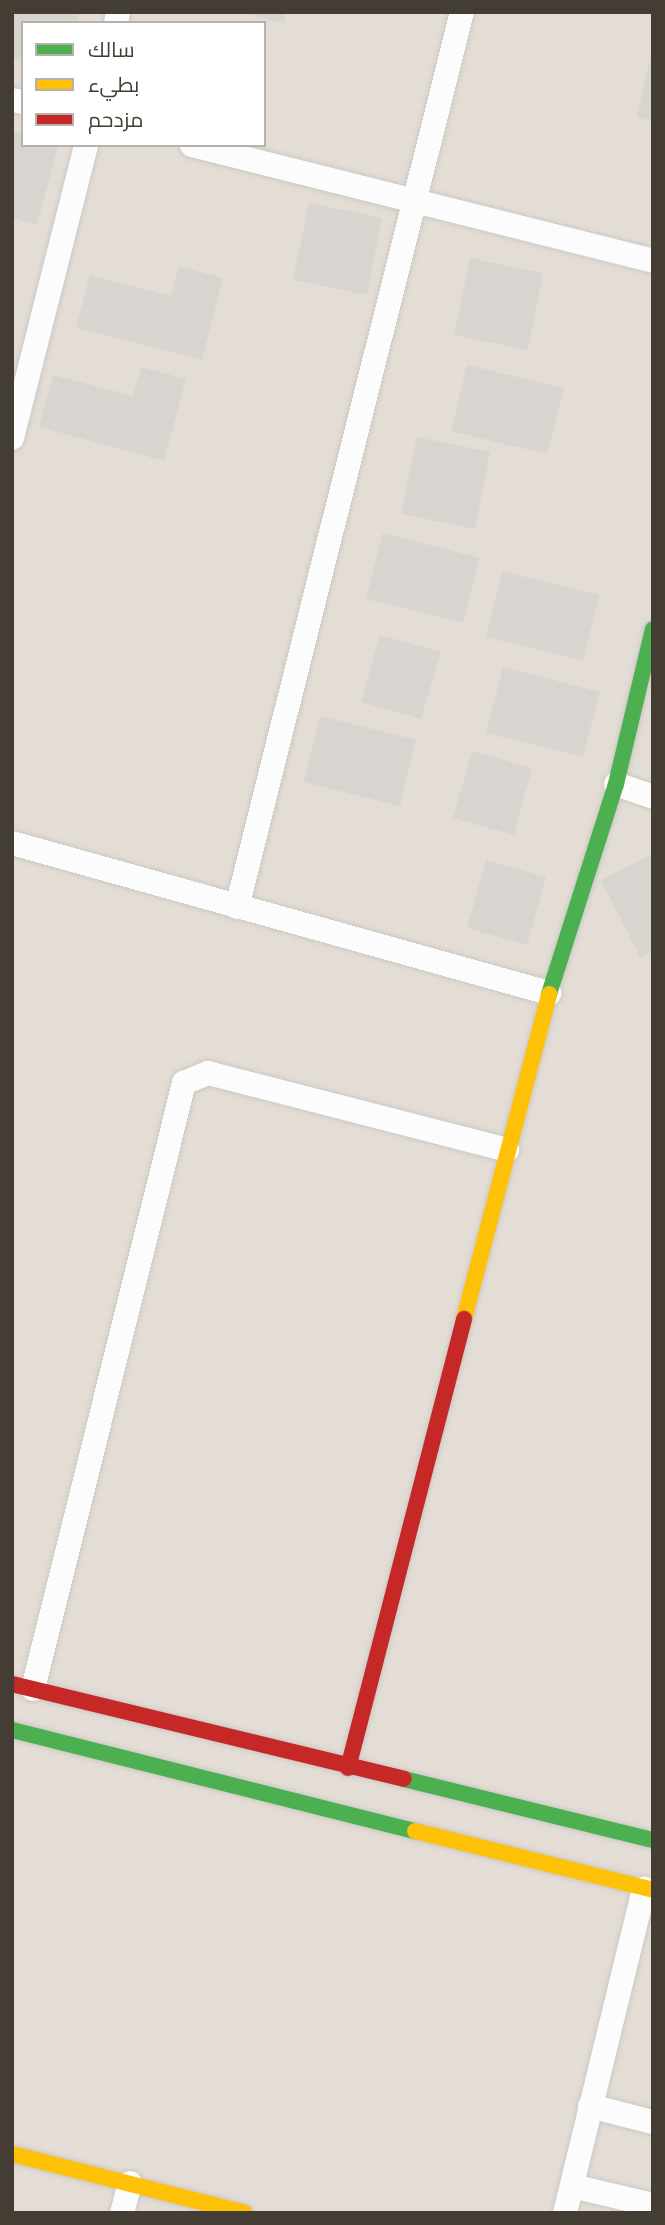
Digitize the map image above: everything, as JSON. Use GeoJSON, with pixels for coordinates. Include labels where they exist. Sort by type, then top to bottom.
{"type":"FeatureCollection","features":[{"type":"Feature","properties":{"kind":"street"},"geometry":{"type":"LineString","coordinates":[[237,907],[462,12]]}},
{"type":"Feature","properties":{"kind":"street"},"geometry":{"type":"LineString","coordinates":[[12,438],[85,147]]}},
{"type":"Feature","properties":{"kind":"street"},"geometry":{"type":"LineString","coordinates":[[200,147],[653,261]]}},
{"type":"Feature","properties":{"kind":"street"},"geometry":{"type":"LineString","coordinates":[[348,1768],[549,993],[616,784],[653,629]]}},
{"type":"Feature","properties":{"kind":"street"},"geometry":{"type":"LineString","coordinates":[[616,784],[653,797]]}},
{"type":"Feature","properties":{"kind":"street"},"geometry":{"type":"LineString","coordinates":[[12,842],[549,993]]}},
{"type":"Feature","properties":{"kind":"street"},"geometry":{"type":"LineString","coordinates":[[507,1150],[208,1073],[184,1083],[23,1687],[653,1840]]}},
{"type":"Feature","properties":{"kind":"street"},"geometry":{"type":"LineString","coordinates":[[12,1730],[648,1889],[590,2106],[565,2213]]}},
{"type":"Feature","properties":{"kind":"street"},"geometry":{"type":"LineString","coordinates":[[590,2106],[653,2122]]}},
{"type":"Feature","properties":{"kind":"street"},"geometry":{"type":"LineString","coordinates":[[12,2154],[246,2213]]}},
{"type":"Feature","properties":{"kind":"street"},"geometry":{"type":"LineString","coordinates":[[122,2213],[130,2183]]}},
{"type":"Feature","properties":{"kind":"street"},"geometry":{"type":"LineString","coordinates":[[572,2186],[653,2206]]}},
{"type":"Feature","properties":{"kind":"shaded area"},"geometry":{"type":"Polygon","coordinates":[[[12,12],[653,12],[653,2213],[12,2213],[12,12]]]}},
{"type":"Feature","properties":{"kind":"building"},"geometry":{"type":"Polygon","coordinates":[[[12,12],[80,12],[78,21],[21,21],[21,60],[12,58],[12,12]]]}},
{"type":"Feature","properties":{"kind":"building"},"geometry":{"type":"Polygon","coordinates":[[[239,12],[286,12],[284,23],[239,12]]]}},
{"type":"Feature","properties":{"kind":"building"},"geometry":{"type":"Polygon","coordinates":[[[653,50],[653,121],[637,117],[653,50]]]}},
{"type":"Feature","properties":{"kind":"building"},"geometry":{"type":"Polygon","coordinates":[[[12,131],[21,133],[21,147],[57,147],[37,225],[12,218],[12,131]]]}},
{"type":"Feature","properties":{"kind":"building"},"geometry":{"type":"Polygon","coordinates":[[[309,203],[382,218],[367,295],[293,280],[309,203]]]}},
{"type":"Feature","properties":{"kind":"building"},"geometry":{"type":"Polygon","coordinates":[[[470,258],[543,273],[528,350],[454,335],[470,258]]]}},
{"type":"Feature","properties":{"kind":"building"},"geometry":{"type":"Polygon","coordinates":[[[179,266],[223,278],[202,360],[76,328],[90,275],[171,296],[179,266]]]}},
{"type":"Feature","properties":{"kind":"building"},"geometry":{"type":"Polygon","coordinates":[[[467,365],[564,388],[547,454],[451,431],[467,365]]]}},
{"type":"Feature","properties":{"kind":"building"},"geometry":{"type":"Polygon","coordinates":[[[141,367],[186,379],[164,461],[39,427],[53,375],[133,396],[141,367]]]}},
{"type":"Feature","properties":{"kind":"building"},"geometry":{"type":"Polygon","coordinates":[[[417,437],[490,452],[475,529],[401,514],[417,437]]]}},
{"type":"Feature","properties":{"kind":"building"},"geometry":{"type":"Polygon","coordinates":[[[383,533],[480,558],[463,623],[366,599],[383,533]]]}},
{"type":"Feature","properties":{"kind":"building"},"geometry":{"type":"Polygon","coordinates":[[[502,571],[599,595],[583,661],[486,637],[502,571]]]}},
{"type":"Feature","properties":{"kind":"building"},"geometry":{"type":"Polygon","coordinates":[[[380,635],[441,652],[421,719],[361,702],[380,635]]]}},
{"type":"Feature","properties":{"kind":"building"},"geometry":{"type":"Polygon","coordinates":[[[503,667],[600,692],[583,757],[486,733],[503,667]]]}},
{"type":"Feature","properties":{"kind":"building"},"geometry":{"type":"Polygon","coordinates":[[[320,716],[416,740],[400,806],[303,782],[320,716]]]}},
{"type":"Feature","properties":{"kind":"building"},"geometry":{"type":"Polygon","coordinates":[[[472,751],[532,768],[514,835],[453,818],[472,751]]]}},
{"type":"Feature","properties":{"kind":"building"},"geometry":{"type":"Polygon","coordinates":[[[653,854],[653,951],[640,957],[601,880],[653,854]]]}},
{"type":"Feature","properties":{"kind":"building"},"geometry":{"type":"Polygon","coordinates":[[[486,860],[546,877],[527,945],[467,928],[486,860]]]}},
{"type":"Feature","properties":{"kind":"traffic: fast"},"geometry":{"type":"LineString","coordinates":[[549,994],[616,784],[653,629]]}},
{"type":"Feature","properties":{"kind":"traffic: fast"},"geometry":{"type":"LineString","coordinates":[[12,1730],[415,1831]]}},
{"type":"Feature","properties":{"kind":"traffic: fast"},"geometry":{"type":"LineString","coordinates":[[404,1779],[653,1840]]}},
{"type":"Feature","properties":{"kind":"traffic: slow"},"geometry":{"type":"LineString","coordinates":[[464,1319],[549,994]]}},
{"type":"Feature","properties":{"kind":"traffic: slow"},"geometry":{"type":"LineString","coordinates":[[415,1831],[653,1890]]}},
{"type":"Feature","properties":{"kind":"traffic: slow"},"geometry":{"type":"LineString","coordinates":[[12,2154],[245,2213]]}},
{"type":"Feature","properties":{"kind":"traffic: jam"},"geometry":{"type":"LineString","coordinates":[[348,1768],[464,1319]]}},
{"type":"Feature","properties":{"kind":"traffic: jam"},"geometry":{"type":"LineString","coordinates":[[12,1684],[404,1779]]}}]}
